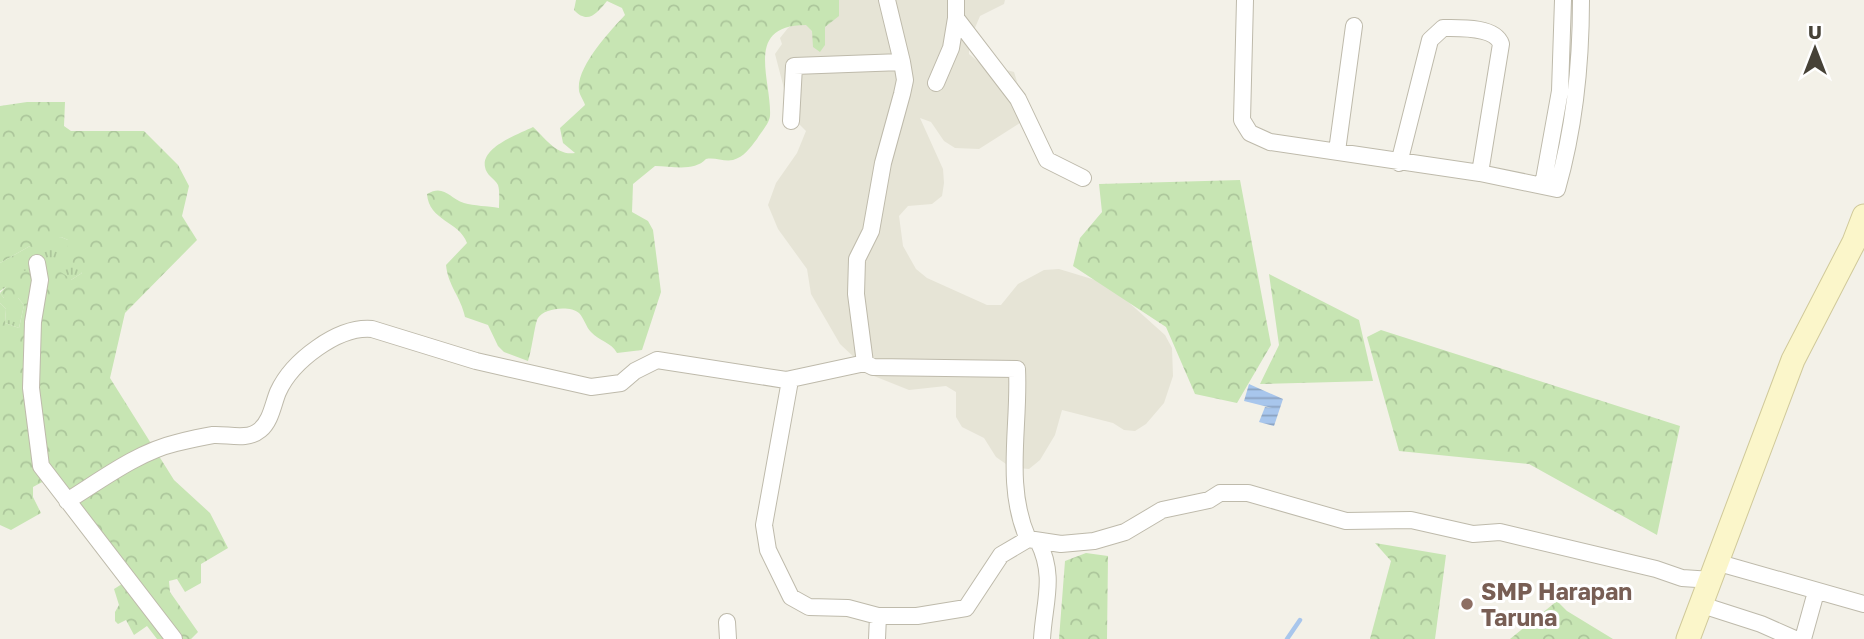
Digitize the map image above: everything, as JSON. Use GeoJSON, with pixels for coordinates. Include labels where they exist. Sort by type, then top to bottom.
{"type":"FeatureCollection","features":[{"type":"Feature","properties":{"kind":"main road"},"geometry":{"type":"LineString","coordinates":[[1688,639],[1716,572],[1793,360],[1854,242],[1864,216]]}},
{"type":"Feature","properties":{"kind":"street"},"geometry":{"type":"LineString","coordinates":[[865,363],[856,294],[856,259],[871,231],[883,163],[905,80],[887,0]]}},
{"type":"Feature","properties":{"kind":"street"},"geometry":{"type":"LineString","coordinates":[[936,83],[946,64],[956,18],[956,0]]}},
{"type":"Feature","properties":{"kind":"street"},"geometry":{"type":"LineString","coordinates":[[1245,0],[1242,120],[1250,133],[1270,142],[1480,173],[1557,189],[1572,136],[1578,92],[1581,0]]}},
{"type":"Feature","properties":{"kind":"street"},"geometry":{"type":"LineString","coordinates":[[1543,185],[1560,91],[1563,0]]}},
{"type":"Feature","properties":{"kind":"street"},"geometry":{"type":"LineString","coordinates":[[956,18],[1018,99],[1047,159],[1083,178]]}},
{"type":"Feature","properties":{"kind":"street"},"geometry":{"type":"LineString","coordinates":[[1337,151],[1354,26]]}},
{"type":"Feature","properties":{"kind":"street"},"geometry":{"type":"LineString","coordinates":[[1399,163],[1430,40],[1443,28],[1458,28],[1499,37],[1501,44],[1480,173]]}},
{"type":"Feature","properties":{"kind":"street"},"geometry":{"type":"LineString","coordinates":[[1562,29],[1581,30]]}},
{"type":"Feature","properties":{"kind":"street"},"geometry":{"type":"LineString","coordinates":[[791,121],[794,66],[902,62]]}},
{"type":"Feature","properties":{"kind":"street"},"geometry":{"type":"LineString","coordinates":[[37,263],[40,280],[31,346],[33,401],[41,466],[174,639]]}},
{"type":"Feature","properties":{"kind":"street"},"geometry":{"type":"LineString","coordinates":[[68,501],[120,468],[172,444],[215,435],[246,436],[257,432],[265,424],[278,392],[299,363],[330,342],[359,328],[372,329],[476,361],[591,387],[621,383],[635,371],[657,360],[786,380],[865,363],[873,367],[1017,369],[1014,452],[1016,505],[1033,540],[1047,560],[1049,573],[1042,639]]}},
{"type":"Feature","properties":{"kind":"street"},"geometry":{"type":"LineString","coordinates":[[786,380],[789,386],[764,525],[774,564],[795,600],[809,607],[848,608],[877,616],[917,616],[966,608],[1002,555],[1033,540],[1094,541],[1125,532],[1162,509],[1209,500],[1220,493],[1248,493],[1273,503],[1346,521],[1412,520],[1473,534],[1500,532],[1656,569],[1682,578],[1716,572],[1864,604]]}},
{"type":"Feature","properties":{"kind":"street"},"geometry":{"type":"LineString","coordinates":[[1803,639],[1816,592]]}},
{"type":"Feature","properties":{"kind":"street"},"geometry":{"type":"LineString","coordinates":[[1702,605],[1761,624],[1794,639]]}},
{"type":"Feature","properties":{"kind":"street"},"geometry":{"type":"LineString","coordinates":[[877,616],[877,639]]}},
{"type":"Feature","properties":{"kind":"shaded area"},"geometry":{"type":"Polygon","coordinates":[[[826,0],[1005,0],[1004,4],[980,16],[969,42],[969,54],[980,63],[1014,72],[1026,111],[1020,123],[979,149],[955,148],[944,141],[931,122],[920,118],[943,169],[944,183],[942,196],[932,204],[908,206],[899,216],[903,246],[916,269],[927,278],[987,305],[1001,305],[1018,284],[1044,270],[1059,269],[1102,282],[1116,291],[1165,335],[1172,348],[1173,376],[1164,403],[1146,424],[1135,431],[1124,430],[1113,423],[1062,410],[1055,435],[1040,460],[1029,469],[1018,468],[996,457],[984,438],[962,427],[956,417],[956,392],[946,386],[909,390],[874,376],[840,344],[811,294],[807,269],[778,229],[768,205],[776,183],[797,153],[806,131],[786,111],[787,100],[775,54],[782,44],[780,38],[788,28],[826,0]]]}},
{"type":"Feature","properties":{"kind":"green space"},"geometry":{"type":"Polygon","coordinates":[[[576,0],[839,0],[839,16],[825,27],[825,45],[820,52],[813,47],[812,31],[806,25],[786,27],[774,34],[767,44],[765,57],[770,116],[767,125],[744,154],[730,160],[706,159],[689,167],[655,166],[633,184],[632,212],[648,221],[653,230],[661,292],[642,350],[617,353],[612,346],[591,332],[579,313],[570,309],[557,309],[538,318],[528,361],[504,352],[498,346],[488,325],[465,317],[446,265],[467,243],[458,230],[433,210],[427,194],[438,190],[464,203],[499,208],[498,185],[486,170],[485,160],[502,142],[533,127],[557,149],[575,153],[563,143],[560,128],[585,105],[579,90],[583,71],[611,30],[625,15],[622,8],[607,1],[592,16],[584,17],[574,10],[576,0]]]}},
{"type":"Feature","properties":{"kind":"green space"},"geometry":{"type":"Polygon","coordinates":[[[27,102],[65,102],[64,126],[71,131],[144,131],[178,165],[189,186],[182,216],[197,240],[125,313],[110,378],[174,480],[210,513],[228,548],[201,564],[201,583],[185,592],[177,579],[169,581],[170,592],[198,632],[191,639],[157,639],[147,626],[134,635],[126,620],[118,624],[115,621],[115,612],[119,605],[114,589],[122,584],[46,480],[33,487],[33,497],[41,513],[11,530],[0,525],[0,303],[6,309],[5,323],[19,328],[24,305],[18,298],[4,298],[0,293],[6,287],[4,279],[38,268],[55,270],[71,280],[82,273],[67,256],[68,240],[61,237],[54,241],[53,246],[36,253],[30,246],[0,263],[0,106],[27,102]]]}},
{"type":"Feature","properties":{"kind":"green space"},"geometry":{"type":"Polygon","coordinates":[[[1240,180],[1271,345],[1237,403],[1195,394],[1166,327],[1073,266],[1080,238],[1102,212],[1099,184],[1240,180]]]}},
{"type":"Feature","properties":{"kind":"green space"},"geometry":{"type":"Polygon","coordinates":[[[61,237],[68,240],[82,273],[71,280],[6,287],[0,291],[0,263],[30,246],[61,237]]]}},
{"type":"Feature","properties":{"kind":"green space"},"geometry":{"type":"Polygon","coordinates":[[[1269,274],[1359,320],[1373,381],[1260,384],[1279,345],[1269,274]]]}},
{"type":"Feature","properties":{"kind":"green space"},"geometry":{"type":"Polygon","coordinates":[[[0,293],[4,298],[18,298],[24,305],[19,328],[5,323],[6,309],[0,303],[0,293]]]}},
{"type":"Feature","properties":{"kind":"green space"},"geometry":{"type":"Polygon","coordinates":[[[1381,330],[1680,426],[1657,535],[1529,464],[1399,451],[1367,337],[1381,330]]]}},
{"type":"Feature","properties":{"kind":"green space"},"geometry":{"type":"Polygon","coordinates":[[[1375,543],[1446,555],[1435,639],[1370,639],[1391,561],[1375,543]]]}},
{"type":"Feature","properties":{"kind":"green space"},"geometry":{"type":"Polygon","coordinates":[[[1086,553],[1108,556],[1107,639],[1059,639],[1065,561],[1086,553]]]}},
{"type":"Feature","properties":{"kind":"green space"},"geometry":{"type":"Polygon","coordinates":[[[1557,601],[1567,611],[1613,639],[1510,639],[1557,601]]]}},
{"type":"Feature","properties":{"kind":"water"},"geometry":{"type":"Polygon","coordinates":[[[1249,384],[1283,399],[1274,426],[1259,422],[1265,407],[1272,408],[1244,401],[1249,384]]]}},
{"type":"Feature","properties":{"kind":"waterway"},"geometry":{"type":"LineString","coordinates":[[1287,639],[1300,620]]}},
{"type":"Feature","properties":{"kind":"place","name":"SMP Harapan Taruna"},"geometry":{"type":"Point","coordinates":[1467,604]}}]}
